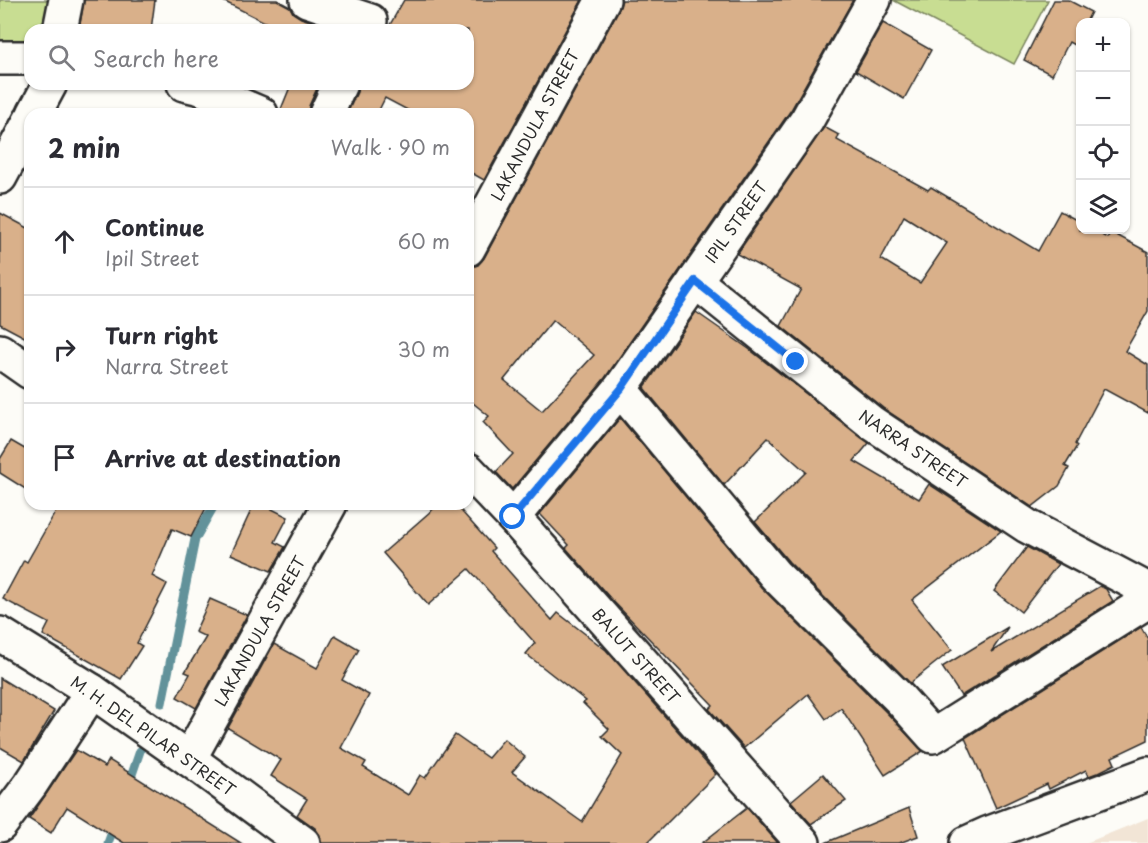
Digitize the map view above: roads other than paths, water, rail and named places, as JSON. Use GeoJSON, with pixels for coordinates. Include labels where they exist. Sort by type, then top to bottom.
{"type":"FeatureCollection","features":[{"type":"Feature","properties":{"kind":"street"},"geometry":{"type":"LineString","coordinates":[[61,24],[66,0]]}},
{"type":"Feature","properties":{"kind":"street"},"geometry":{"type":"LineString","coordinates":[[307,0],[372,17]]}},
{"type":"Feature","properties":{"kind":"street","name":"LAKANDULA STREET"},"geometry":{"type":"LineString","coordinates":[[474,238],[603,0]]}},
{"type":"Feature","properties":{"kind":"street","name":"IPIL STREET"},"geometry":{"type":"LineString","coordinates":[[513,517],[621,389],[807,120],[874,0]]}},
{"type":"Feature","properties":{"kind":"street"},"geometry":{"type":"LineString","coordinates":[[0,58],[24,58]]}},
{"type":"Feature","properties":{"kind":"street"},"geometry":{"type":"LineString","coordinates":[[37,108],[47,90]]}},
{"type":"Feature","properties":{"kind":"street"},"geometry":{"type":"LineString","coordinates":[[329,108],[337,90]]}},
{"type":"Feature","properties":{"kind":"street"},"geometry":{"type":"LineString","coordinates":[[190,95],[239,108]]}},
{"type":"Feature","properties":{"kind":"street"},"geometry":{"type":"LineString","coordinates":[[0,177],[24,132]]}},
{"type":"Feature","properties":{"kind":"street","name":"NARRA STREET"},"geometry":{"type":"LineString","coordinates":[[695,281],[872,423],[1027,526],[1148,590]]}},
{"type":"Feature","properties":{"kind":"street"},"geometry":{"type":"LineString","coordinates":[[0,351],[24,368]]}},
{"type":"Feature","properties":{"kind":"street"},"geometry":{"type":"LineString","coordinates":[[621,389],[775,575],[899,698],[933,736],[1148,601]]}},
{"type":"Feature","properties":{"kind":"street","name":"BALUT STREET"},"geometry":{"type":"LineString","coordinates":[[474,476],[513,517],[803,843]]}},
{"type":"Feature","properties":{"kind":"street","name":"LAKANDULA STREET"},"geometry":{"type":"LineString","coordinates":[[189,759],[327,510]]}},
{"type":"Feature","properties":{"kind":"street","name":"M. H. DEL PILAR STREET"},"geometry":{"type":"LineString","coordinates":[[0,634],[92,692],[189,759],[303,843]]}},
{"type":"Feature","properties":{"kind":"street"},"geometry":{"type":"LineString","coordinates":[[0,825],[31,784],[92,692]]}},
{"type":"Feature","properties":{"kind":"street"},"geometry":{"type":"LineString","coordinates":[[967,843],[1148,774]]}},
{"type":"Feature","properties":{"kind":"waterway"},"geometry":{"type":"LineString","coordinates":[[162,703],[195,539],[212,510]]}},
{"type":"Feature","properties":{"kind":"waterway"},"geometry":{"type":"LineString","coordinates":[[128,786],[140,751]]}},
{"type":"Feature","properties":{"kind":"waterway"},"geometry":{"type":"LineString","coordinates":[[108,843],[115,824]]}}]}
